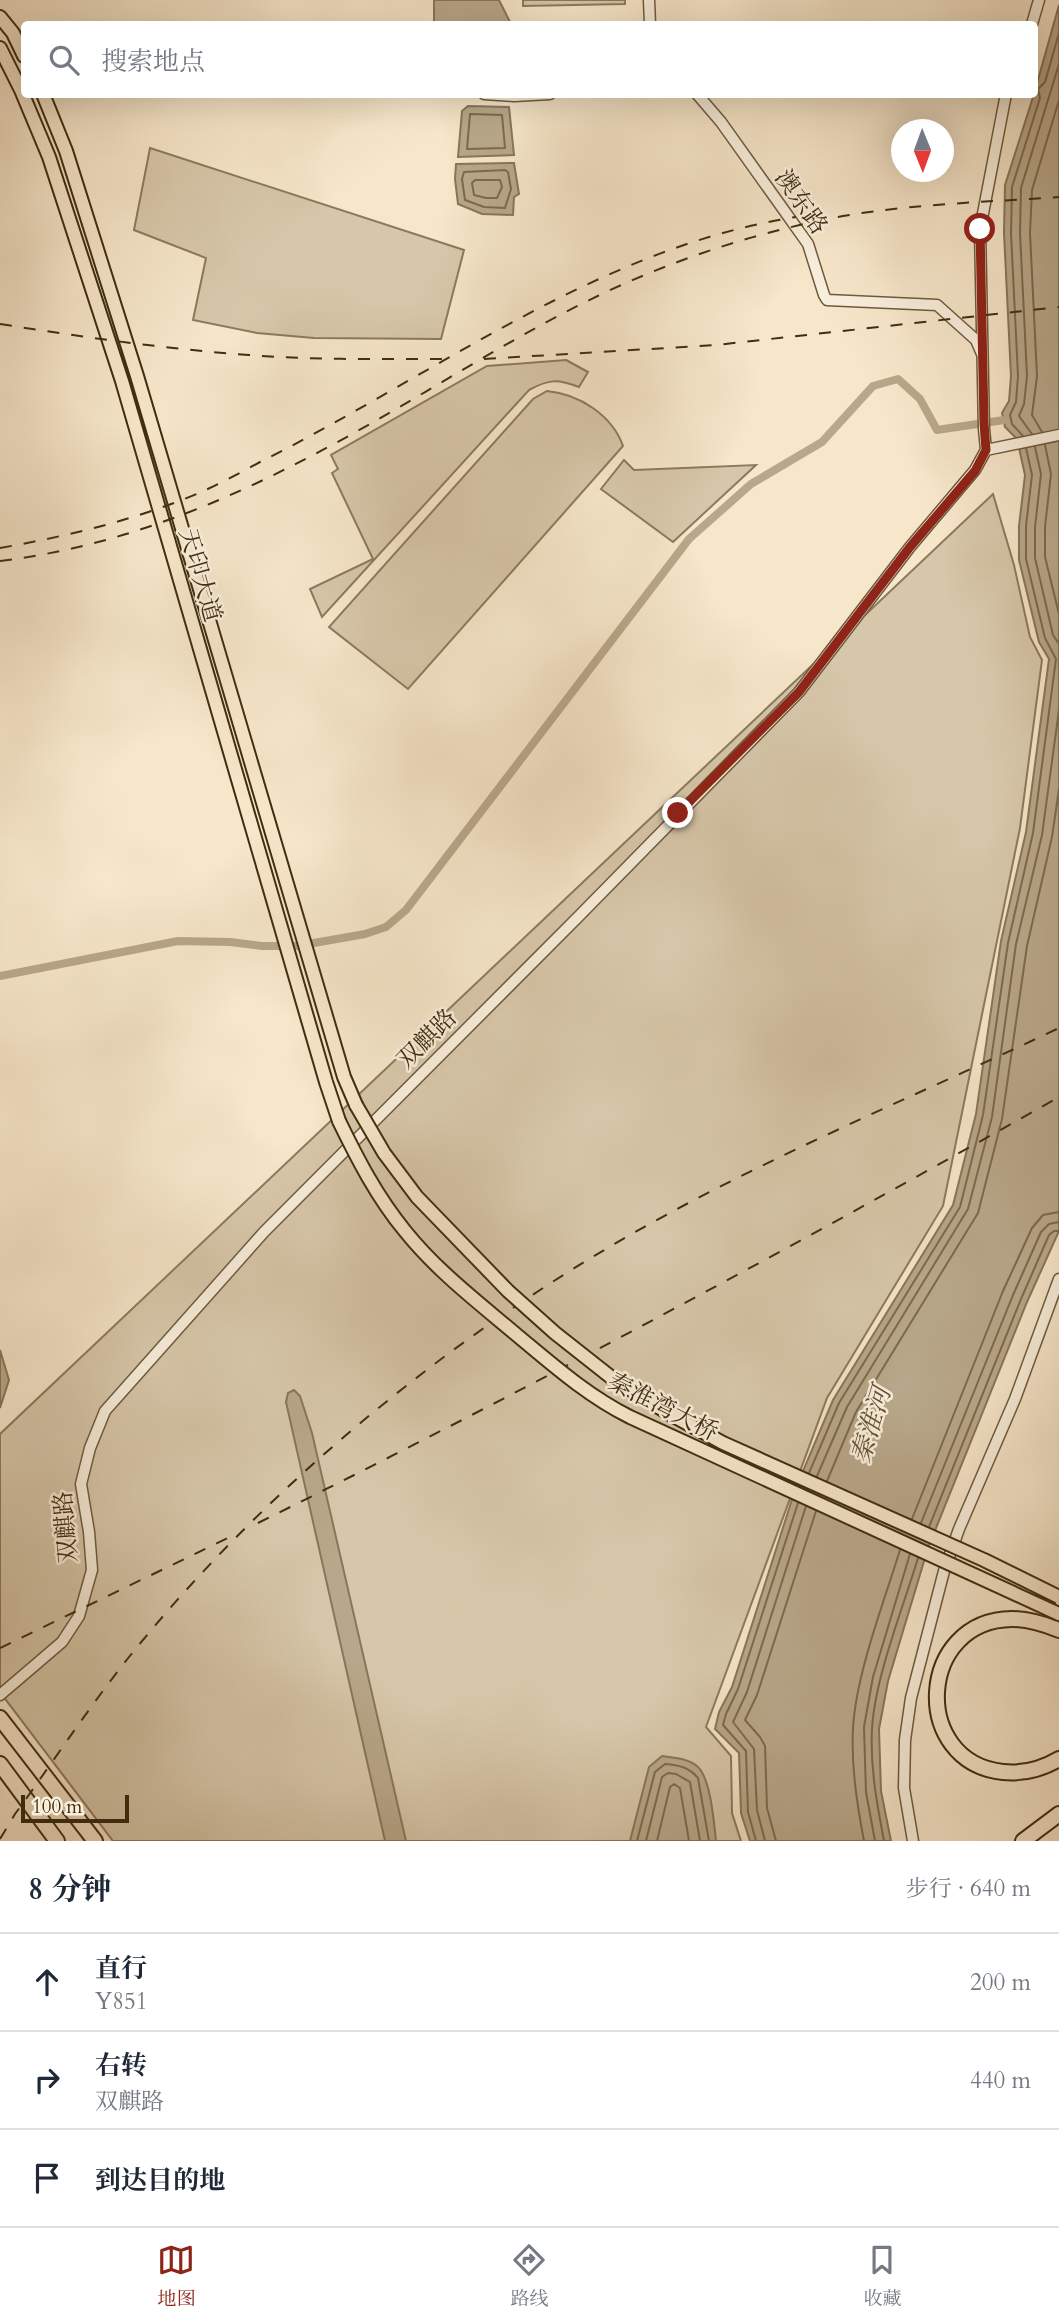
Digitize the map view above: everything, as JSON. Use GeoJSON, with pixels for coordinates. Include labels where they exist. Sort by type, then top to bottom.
{"type":"FeatureCollection","features":[{"type":"Feature","properties":{"kind":"highway"},"geometry":{"type":"LineString","coordinates":[[1059,1630],[1012,1619],[995,1621],[971,1631],[958,1642],[944,1661],[938,1676],[936,1701],[942,1726],[951,1742],[963,1755],[977,1764],[998,1771],[1022,1772],[1038,1769],[1059,1759]]}},
{"type":"Feature","properties":{"kind":"highway"},"geometry":{"type":"LineString","coordinates":[[1,1719],[95,1841]]}},
{"type":"Feature","properties":{"kind":"highway"},"geometry":{"type":"LineString","coordinates":[[0,1764],[57,1841]]}},
{"type":"Feature","properties":{"kind":"highway"},"geometry":{"type":"LineString","coordinates":[[1023,1841],[1059,1816]]}},
{"type":"Feature","properties":{"kind":"highway"},"geometry":{"type":"LineString","coordinates":[[1038,1841],[1059,1816]]}},
{"type":"Feature","properties":{"kind":"main road"},"geometry":{"type":"LineString","coordinates":[[0,17],[13,33],[21,50]]}},
{"type":"Feature","properties":{"kind":"main road","name":"天印大道"},"geometry":{"type":"LineString","coordinates":[[0,48],[21,88]]}},
{"type":"Feature","properties":{"kind":"main road","name":"天印大道"},"geometry":{"type":"LineString","coordinates":[[25,98],[49,157],[122,381],[290,960],[340,1121]]}},
{"type":"Feature","properties":{"kind":"main road","name":"天印大道"},"geometry":{"type":"LineString","coordinates":[[45,98],[66,151],[138,376],[344,1077],[356,1105]]}},
{"type":"Feature","properties":{"kind":"main road","name":"秦淮湾大桥"},"geometry":{"type":"LineString","coordinates":[[356,1105],[384,1153],[417,1197],[508,1291],[612,1378],[723,1443],[984,1560],[1059,1597]]}},
{"type":"Feature","properties":{"kind":"main road","name":"秦淮湾大桥"},"geometry":{"type":"LineString","coordinates":[[340,1121],[374,1188],[422,1250],[457,1283],[591,1395],[630,1417],[1059,1614]]}},
{"type":"Feature","properties":{"kind":"street"},"geometry":{"type":"LineString","coordinates":[[649,0],[650,21]]}},
{"type":"Feature","properties":{"kind":"street"},"geometry":{"type":"LineString","coordinates":[[1033,21],[1039,0]]}},
{"type":"Feature","properties":{"kind":"street","name":"澳东路"},"geometry":{"type":"LineString","coordinates":[[700,98],[721,122],[753,171],[808,244],[828,300],[937,305],[976,340],[982,354]]}},
{"type":"Feature","properties":{"kind":"street"},"geometry":{"type":"LineString","coordinates":[[1005,98],[980,229],[986,450],[1059,435]]}},
{"type":"Feature","properties":{"kind":"street","name":"双麒路"},"geometry":{"type":"LineString","coordinates":[[0,1695],[62,1643],[79,1616],[92,1570],[81,1484],[90,1448],[105,1411],[264,1232],[799,692],[910,547],[975,471],[986,450]]}},
{"type":"Feature","properties":{"kind":"street"},"geometry":{"type":"LineString","coordinates":[[913,1841],[904,1788],[905,1740],[911,1698],[948,1560],[1019,1388],[1059,1279]]}},
{"type":"Feature","properties":{"kind":"shaded area"},"geometry":{"type":"Polygon","coordinates":[[[523,0],[625,0],[625,4],[523,6],[523,0]]]}},
{"type":"Feature","properties":{"kind":"shaded area"},"geometry":{"type":"Polygon","coordinates":[[[150,148],[464,250],[441,339],[314,338],[257,333],[193,320],[206,258],[134,230],[150,148]]]}},
{"type":"Feature","properties":{"kind":"shaded area"},"geometry":{"type":"Polygon","coordinates":[[[566,360],[588,372],[579,387],[554,381],[529,390],[322,617],[310,589],[373,559],[332,473],[338,469],[331,455],[487,366],[566,360]]]}},
{"type":"Feature","properties":{"kind":"shaded area"},"geometry":{"type":"Polygon","coordinates":[[[547,391],[571,396],[593,408],[611,425],[623,446],[408,689],[329,627],[533,399],[547,391]]]}},
{"type":"Feature","properties":{"kind":"shaded area"},"geometry":{"type":"Polygon","coordinates":[[[624,460],[634,470],[756,465],[673,542],[601,489],[624,460]]]}},
{"type":"Feature","properties":{"kind":"shaded area"},"geometry":{"type":"Polygon","coordinates":[[[993,494],[1014,565],[1030,637],[1042,660],[1020,828],[943,1206],[827,1398],[706,1727],[731,1756],[732,1813],[741,1841],[113,1841],[0,1692],[0,1434],[993,494]]]}},
{"type":"Feature","properties":{"kind":"water"},"geometry":{"type":"Polygon","coordinates":[[[434,0],[499,0],[510,21],[434,21],[434,0]]]}},
{"type":"Feature","properties":{"kind":"water","name":"秦淮河"},"geometry":{"type":"Polygon","coordinates":[[[1059,5],[1059,1231],[1027,1302],[928,1548],[888,1681],[879,1729],[881,1791],[891,1841],[750,1841],[741,1813],[739,1753],[715,1729],[719,1712],[732,1687],[795,1490],[833,1400],[953,1205],[976,1114],[1001,941],[1026,832],[1049,659],[1039,642],[1019,560],[1019,526],[1025,475],[1017,439],[1005,427],[1002,413],[1009,401],[1011,376],[1004,233],[1005,185],[1033,98],[1038,98],[1038,80],[1059,5]]]}},
{"type":"Feature","properties":{"kind":"water"},"geometry":{"type":"Polygon","coordinates":[[[468,106],[509,107],[514,155],[458,157],[462,111],[468,106]]]}},
{"type":"Feature","properties":{"kind":"water"},"geometry":{"type":"Polygon","coordinates":[[[514,163],[519,194],[514,197],[513,215],[482,214],[458,204],[456,164],[514,163]]]}},
{"type":"Feature","properties":{"kind":"water"},"geometry":{"type":"Polygon","coordinates":[[[0,1350],[9,1380],[0,1408],[0,1350]]]}},
{"type":"Feature","properties":{"kind":"water"},"geometry":{"type":"Polygon","coordinates":[[[294,1390],[300,1396],[312,1433],[406,1841],[385,1841],[286,1402],[288,1393],[294,1390]]]}},
{"type":"Feature","properties":{"kind":"water"},"geometry":{"type":"Polygon","coordinates":[[[662,1756],[690,1762],[702,1773],[711,1802],[716,1841],[630,1841],[649,1767],[662,1756]]]}},
{"type":"Feature","properties":{"kind":"waterway"},"geometry":{"type":"LineString","coordinates":[[0,976],[178,941],[297,946],[365,934],[386,927],[406,910],[689,539],[751,484],[822,442],[873,386],[898,379],[920,399],[937,430],[1004,420]]}},
{"type":"Feature","properties":{"kind":"railway"},"geometry":{"type":"LineString","coordinates":[[0,561],[41,555],[121,536],[237,492],[354,433],[564,313],[608,291],[698,254],[770,232],[843,216],[924,206],[1059,197]]}},
{"type":"Feature","properties":{"kind":"railway"},"geometry":{"type":"LineString","coordinates":[[0,548],[101,526],[199,493],[325,428],[519,318],[586,285],[653,256],[723,233],[796,217]]}},
{"type":"Feature","properties":{"kind":"railway"},"geometry":{"type":"LineString","coordinates":[[484,359],[716,345],[1059,307]]}},
{"type":"Feature","properties":{"kind":"railway"},"geometry":{"type":"LineString","coordinates":[[0,324],[124,342],[249,355],[442,359]]}},
{"type":"Feature","properties":{"kind":"railway"},"geometry":{"type":"LineString","coordinates":[[0,1839],[100,1695],[184,1593],[243,1531],[306,1471],[371,1414],[440,1360],[582,1263],[655,1221],[805,1145],[1059,1028]]}},
{"type":"Feature","properties":{"kind":"railway"},"geometry":{"type":"LineString","coordinates":[[258,1523],[661,1316],[1059,1097]]}},
{"type":"Feature","properties":{"kind":"railway"},"geometry":{"type":"LineString","coordinates":[[0,1648],[230,1537]]}},
{"type":"Feature","properties":{"kind":"route"},"geometry":{"type":"LineString","coordinates":[[678,813],[799,692],[910,547],[975,471],[986,450],[980,229]]}}]}
